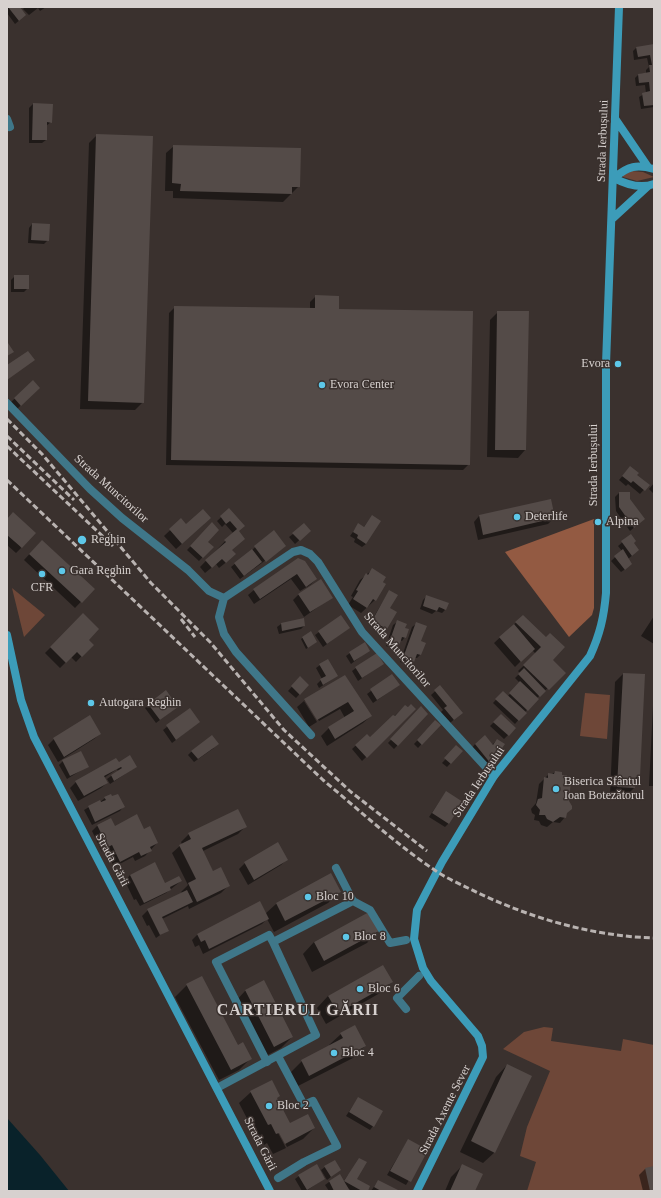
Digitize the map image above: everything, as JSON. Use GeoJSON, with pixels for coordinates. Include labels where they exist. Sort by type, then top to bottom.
{"type":"FeatureCollection","features":[{"type":"Feature","properties":{"kind":"main road","name":"Strada Ierbușului"},"geometry":{"type":"LineString","coordinates":[[437,872],[494,776],[590,656],[599,636],[603,621],[606,593],[606,372],[619,7]]}},
{"type":"Feature","properties":{"kind":"main road"},"geometry":{"type":"LineString","coordinates":[[616,120],[651,168]]}},
{"type":"Feature","properties":{"kind":"main road"},"geometry":{"type":"LineString","coordinates":[[651,168],[625,168],[614,178],[634,186],[651,185]]}},
{"type":"Feature","properties":{"kind":"main road"},"geometry":{"type":"LineString","coordinates":[[612,219],[651,185]]}},
{"type":"Feature","properties":{"kind":"main road","name":"Strada Gării"},"geometry":{"type":"LineString","coordinates":[[7,635],[21,700],[34,737],[270,1191]]}},
{"type":"Feature","properties":{"kind":"main road","name":"Strada Axente Sever"},"geometry":{"type":"LineString","coordinates":[[417,1191],[484,1057],[478,1036],[431,981],[417,955],[414,940],[414,922],[417,910],[437,872]]}},
{"type":"Feature","properties":{"kind":"street","name":"Strada Muncitorilor"},"geometry":{"type":"LineString","coordinates":[[7,403],[90,489],[122,518],[188,570],[209,591],[224,598],[293,552],[301,550],[310,554],[318,562],[362,632],[494,776]]}},
{"type":"Feature","properties":{"kind":"street"},"geometry":{"type":"LineString","coordinates":[[224,598],[219,617],[224,634],[236,652],[311,735]]}},
{"type":"Feature","properties":{"kind":"street"},"geometry":{"type":"LineString","coordinates":[[336,868],[353,901],[370,910],[390,943],[406,940]]}},
{"type":"Feature","properties":{"kind":"street"},"geometry":{"type":"LineString","coordinates":[[273,942],[353,901]]}},
{"type":"Feature","properties":{"kind":"street"},"geometry":{"type":"LineString","coordinates":[[217,1088],[267,1062],[316,1035],[269,935],[216,962],[267,1062]]}},
{"type":"Feature","properties":{"kind":"street"},"geometry":{"type":"LineString","coordinates":[[406,1009],[397,998],[419,976]]}},
{"type":"Feature","properties":{"kind":"street"},"geometry":{"type":"LineString","coordinates":[[278,1056],[304,1105],[313,1101],[337,1146],[304,1162],[278,1178]]}},
{"type":"Feature","properties":{"kind":"shaded area"},"geometry":{"type":"Polygon","coordinates":[[[632,171],[643,172],[654,177],[637,181],[623,177],[623,175],[632,171]]]}},
{"type":"Feature","properties":{"kind":"shaded area"},"geometry":{"type":"Polygon","coordinates":[[[594,519],[594,608],[592,615],[569,637],[505,552],[594,519]]]}},
{"type":"Feature","properties":{"kind":"shaded area"},"geometry":{"type":"Polygon","coordinates":[[[12,588],[45,615],[24,637],[12,588]]]}},
{"type":"Feature","properties":{"kind":"shaded area"},"geometry":{"type":"Polygon","coordinates":[[[585,693],[610,695],[607,739],[580,736],[585,693]]]}},
{"type":"Feature","properties":{"kind":"shaded area"},"geometry":{"type":"Polygon","coordinates":[[[544,1027],[553,1028],[551,1041],[621,1051],[623,1039],[654,1045],[654,1191],[527,1191],[536,1162],[520,1156],[527,1127],[550,1071],[503,1049],[524,1032],[544,1027]]]}},
{"type":"Feature","properties":{"kind":"water"},"geometry":{"type":"Polygon","coordinates":[[[7,1118],[40,1155],[69,1191],[7,1191],[7,1118]]]}},
{"type":"Feature","properties":{"kind":"building"},"geometry":{"type":"Polygon","coordinates":[[[8,7],[20,7],[26,15],[19,21],[8,7]]]}},
{"type":"Feature","properties":{"kind":"building"},"geometry":{"type":"Polygon","coordinates":[[[654,44],[654,105],[644,106],[642,93],[650,91],[649,82],[639,83],[638,74],[650,72],[649,65],[652,65],[650,55],[638,57],[636,47],[654,44]]]}},
{"type":"Feature","properties":{"kind":"building"},"geometry":{"type":"Polygon","coordinates":[[[33,103],[53,104],[52,123],[47,122],[47,140],[32,140],[33,103]]]}},
{"type":"Feature","properties":{"kind":"building"},"geometry":{"type":"Polygon","coordinates":[[[96,134],[153,136],[144,403],[88,401],[96,134]]]}},
{"type":"Feature","properties":{"kind":"building"},"geometry":{"type":"Polygon","coordinates":[[[173,145],[301,148],[300,187],[292,187],[292,194],[180,191],[181,184],[172,183],[173,145]]]}},
{"type":"Feature","properties":{"kind":"building"},"geometry":{"type":"Polygon","coordinates":[[[32,223],[50,224],[49,241],[31,240],[32,223]]]}},
{"type":"Feature","properties":{"kind":"building"},"geometry":{"type":"Polygon","coordinates":[[[14,275],[29,275],[29,289],[14,289],[14,275]]]}},
{"type":"Feature","properties":{"kind":"building","name":"Evora Center"},"geometry":{"type":"Polygon","coordinates":[[[315,295],[339,296],[339,309],[473,311],[470,465],[171,460],[174,306],[315,308],[315,295]]]}},
{"type":"Feature","properties":{"kind":"building"},"geometry":{"type":"Polygon","coordinates":[[[497,311],[529,311],[526,450],[495,450],[497,311]]]}},
{"type":"Feature","properties":{"kind":"building"},"geometry":{"type":"Polygon","coordinates":[[[8,343],[14,352],[7,356],[7,344],[8,343]]]}},
{"type":"Feature","properties":{"kind":"building"},"geometry":{"type":"Polygon","coordinates":[[[28,351],[35,360],[7,380],[7,365],[28,351]]]}},
{"type":"Feature","properties":{"kind":"building"},"geometry":{"type":"Polygon","coordinates":[[[33,380],[40,388],[21,406],[14,398],[33,380]]]}},
{"type":"Feature","properties":{"kind":"building"},"geometry":{"type":"Polygon","coordinates":[[[630,466],[639,473],[637,475],[650,485],[645,491],[633,481],[631,483],[622,476],[630,466]]]}},
{"type":"Feature","properties":{"kind":"building"},"geometry":{"type":"Polygon","coordinates":[[[619,492],[630,492],[630,499],[645,519],[634,528],[619,507],[619,492]]]}},
{"type":"Feature","properties":{"kind":"building","name":"Deterlife"},"geometry":{"type":"Polygon","coordinates":[[[551,499],[555,518],[483,535],[479,515],[551,499]]]}},
{"type":"Feature","properties":{"kind":"building"},"geometry":{"type":"Polygon","coordinates":[[[229,508],[245,526],[239,531],[245,539],[232,550],[236,554],[226,563],[222,559],[212,568],[205,560],[226,542],[224,540],[237,529],[230,521],[226,524],[220,516],[229,508]]]}},
{"type":"Feature","properties":{"kind":"building"},"geometry":{"type":"Polygon","coordinates":[[[203,509],[211,518],[182,544],[169,529],[181,518],[186,524],[203,509]]]}},
{"type":"Feature","properties":{"kind":"building"},"geometry":{"type":"Polygon","coordinates":[[[13,512],[36,533],[22,548],[7,535],[7,519],[13,512]]]}},
{"type":"Feature","properties":{"kind":"building"},"geometry":{"type":"Polygon","coordinates":[[[372,515],[381,521],[366,544],[357,538],[358,535],[353,532],[358,523],[364,527],[372,515]]]}},
{"type":"Feature","properties":{"kind":"building"},"geometry":{"type":"Polygon","coordinates":[[[212,522],[219,530],[208,542],[214,547],[203,558],[190,546],[212,522]]]}},
{"type":"Feature","properties":{"kind":"building"},"geometry":{"type":"Polygon","coordinates":[[[304,523],[311,531],[300,541],[292,533],[304,523]]]}},
{"type":"Feature","properties":{"kind":"building"},"geometry":{"type":"Polygon","coordinates":[[[274,530],[286,546],[266,562],[254,546],[274,530]]]}},
{"type":"Feature","properties":{"kind":"building"},"geometry":{"type":"Polygon","coordinates":[[[631,534],[636,541],[634,543],[639,550],[632,556],[621,541],[631,534]]]}},
{"type":"Feature","properties":{"kind":"building","name":"Gara Reghin"},"geometry":{"type":"Polygon","coordinates":[[[42,540],[95,589],[82,603],[29,554],[42,540]]]}},
{"type":"Feature","properties":{"kind":"building"},"geometry":{"type":"Polygon","coordinates":[[[252,549],[262,562],[244,576],[234,563],[252,549]]]}},
{"type":"Feature","properties":{"kind":"building"},"geometry":{"type":"Polygon","coordinates":[[[623,549],[632,564],[625,570],[614,556],[623,549]]]}},
{"type":"Feature","properties":{"kind":"building"},"geometry":{"type":"Polygon","coordinates":[[[298,558],[305,561],[317,579],[306,587],[297,574],[260,599],[253,589],[298,558]]]}},
{"type":"Feature","properties":{"kind":"building"},"geometry":{"type":"Polygon","coordinates":[[[372,568],[386,577],[383,582],[386,584],[376,601],[373,599],[367,608],[353,599],[358,591],[356,590],[366,573],[368,575],[372,568]]]}},
{"type":"Feature","properties":{"kind":"building"},"geometry":{"type":"Polygon","coordinates":[[[321,579],[333,598],[310,612],[298,594],[321,579]]]}},
{"type":"Feature","properties":{"kind":"building"},"geometry":{"type":"Polygon","coordinates":[[[389,590],[398,595],[390,608],[397,612],[387,629],[372,621],[389,590]]]}},
{"type":"Feature","properties":{"kind":"building"},"geometry":{"type":"Polygon","coordinates":[[[426,595],[449,603],[446,610],[439,607],[437,611],[423,606],[426,595]]]}},
{"type":"Feature","properties":{"kind":"building"},"geometry":{"type":"Polygon","coordinates":[[[83,613],[99,629],[89,640],[94,645],[82,657],[77,652],[66,663],[50,647],[83,613]]]}},
{"type":"Feature","properties":{"kind":"building"},"geometry":{"type":"Polygon","coordinates":[[[341,615],[350,628],[327,644],[318,631],[341,615]]]}},
{"type":"Feature","properties":{"kind":"building"},"geometry":{"type":"Polygon","coordinates":[[[523,615],[546,637],[550,633],[565,647],[553,660],[566,673],[549,690],[523,665],[541,647],[515,622],[523,615]]]}},
{"type":"Feature","properties":{"kind":"building"},"geometry":{"type":"Polygon","coordinates":[[[304,618],[305,626],[282,631],[281,623],[304,618]]]}},
{"type":"Feature","properties":{"kind":"building"},"geometry":{"type":"Polygon","coordinates":[[[397,620],[407,624],[405,628],[409,629],[406,638],[402,637],[399,646],[389,643],[397,620]]]}},
{"type":"Feature","properties":{"kind":"building"},"geometry":{"type":"Polygon","coordinates":[[[416,622],[427,626],[421,641],[426,643],[421,655],[417,654],[414,662],[403,658],[416,622]]]}},
{"type":"Feature","properties":{"kind":"building"},"geometry":{"type":"Polygon","coordinates":[[[514,624],[535,649],[521,662],[499,637],[514,624]]]}},
{"type":"Feature","properties":{"kind":"building"},"geometry":{"type":"Polygon","coordinates":[[[311,631],[317,642],[308,648],[302,637],[311,631]]]}},
{"type":"Feature","properties":{"kind":"building"},"geometry":{"type":"Polygon","coordinates":[[[365,642],[370,651],[354,661],[349,652],[365,642]]]}},
{"type":"Feature","properties":{"kind":"building"},"geometry":{"type":"Polygon","coordinates":[[[377,653],[384,664],[362,678],[355,667],[377,653]]]}},
{"type":"Feature","properties":{"kind":"building"},"geometry":{"type":"Polygon","coordinates":[[[328,659],[338,676],[323,685],[320,679],[326,676],[319,664],[328,659]]]}},
{"type":"Feature","properties":{"kind":"building"},"geometry":{"type":"Polygon","coordinates":[[[524,668],[546,691],[540,697],[518,674],[524,668]]]}},
{"type":"Feature","properties":{"kind":"building"},"geometry":{"type":"Polygon","coordinates":[[[623,673],[645,674],[640,777],[636,777],[635,788],[617,787],[623,673]]]}},
{"type":"Feature","properties":{"kind":"building"},"geometry":{"type":"Polygon","coordinates":[[[392,674],[400,685],[377,700],[370,689],[392,674]]]}},
{"type":"Feature","properties":{"kind":"building"},"geometry":{"type":"Polygon","coordinates":[[[345,675],[372,716],[335,739],[328,727],[354,711],[348,702],[317,720],[304,699],[345,675]]]}},
{"type":"Feature","properties":{"kind":"building"},"geometry":{"type":"Polygon","coordinates":[[[300,676],[309,685],[300,695],[291,686],[300,676]]]}},
{"type":"Feature","properties":{"kind":"building"},"geometry":{"type":"Polygon","coordinates":[[[520,681],[539,699],[528,711],[509,693],[520,681]]]}},
{"type":"Feature","properties":{"kind":"building"},"geometry":{"type":"Polygon","coordinates":[[[440,685],[463,713],[454,720],[444,708],[447,706],[434,690],[440,685]]]}},
{"type":"Feature","properties":{"kind":"building"},"geometry":{"type":"Polygon","coordinates":[[[166,690],[178,707],[160,720],[148,704],[166,690]]]}},
{"type":"Feature","properties":{"kind":"building"},"geometry":{"type":"Polygon","coordinates":[[[503,691],[527,713],[519,721],[495,699],[503,691]]]}},
{"type":"Feature","properties":{"kind":"building"},"geometry":{"type":"Polygon","coordinates":[[[411,704],[416,709],[367,758],[355,745],[367,734],[370,737],[393,715],[395,716],[405,705],[408,707],[411,704]]]}},
{"type":"Feature","properties":{"kind":"building"},"geometry":{"type":"Polygon","coordinates":[[[421,706],[428,714],[398,746],[390,739],[421,706]]]}},
{"type":"Feature","properties":{"kind":"building"},"geometry":{"type":"Polygon","coordinates":[[[190,708],[200,722],[176,740],[166,725],[190,708]]]}},
{"type":"Feature","properties":{"kind":"building"},"geometry":{"type":"Polygon","coordinates":[[[501,714],[516,728],[509,736],[493,722],[501,714]]]}},
{"type":"Feature","properties":{"kind":"building"},"geometry":{"type":"Polygon","coordinates":[[[90,715],[101,734],[64,757],[53,738],[90,715]]]}},
{"type":"Feature","properties":{"kind":"building"},"geometry":{"type":"Polygon","coordinates":[[[435,720],[441,725],[422,745],[417,740],[435,720]]]}},
{"type":"Feature","properties":{"kind":"building"},"geometry":{"type":"Polygon","coordinates":[[[212,735],[219,744],[198,759],[191,751],[212,735]]]}},
{"type":"Feature","properties":{"kind":"building"},"geometry":{"type":"Polygon","coordinates":[[[485,735],[493,745],[497,739],[505,744],[491,764],[475,744],[485,735]]]}},
{"type":"Feature","properties":{"kind":"building"},"geometry":{"type":"Polygon","coordinates":[[[456,745],[463,751],[451,764],[444,758],[456,745]]]}},
{"type":"Feature","properties":{"kind":"building"},"geometry":{"type":"Polygon","coordinates":[[[81,751],[89,767],[70,776],[62,760],[81,751]]]}},
{"type":"Feature","properties":{"kind":"building"},"geometry":{"type":"Polygon","coordinates":[[[130,755],[137,767],[114,781],[111,775],[122,768],[121,767],[104,776],[108,783],[84,796],[75,781],[116,758],[119,762],[130,755]]]}},
{"type":"Feature","properties":{"kind":"building","name":"Biserica Sfântul Ioan Botezătorul"},"geometry":{"type":"Polygon","coordinates":[[[555,771],[562,772],[562,775],[567,775],[566,780],[571,780],[569,801],[572,809],[567,813],[566,818],[560,817],[553,822],[547,819],[545,815],[539,815],[540,810],[536,805],[538,799],[542,798],[544,777],[548,778],[548,773],[554,774],[555,771]]]}},
{"type":"Feature","properties":{"kind":"building"},"geometry":{"type":"Polygon","coordinates":[[[446,791],[463,802],[449,824],[432,813],[446,791]]]}},
{"type":"Feature","properties":{"kind":"building"},"geometry":{"type":"Polygon","coordinates":[[[111,794],[112,796],[118,794],[125,807],[95,822],[88,806],[100,800],[101,802],[106,800],[104,797],[111,794]]]}},
{"type":"Feature","properties":{"kind":"building"},"geometry":{"type":"Polygon","coordinates":[[[238,809],[247,827],[202,848],[213,871],[221,867],[230,886],[197,902],[188,883],[196,879],[179,845],[191,839],[188,833],[238,809]]]}},
{"type":"Feature","properties":{"kind":"building"},"geometry":{"type":"Polygon","coordinates":[[[137,814],[144,829],[150,826],[158,843],[150,847],[152,851],[141,856],[139,852],[120,862],[112,845],[108,847],[97,825],[111,818],[115,826],[137,814]]]}},
{"type":"Feature","properties":{"kind":"building"},"geometry":{"type":"Polygon","coordinates":[[[278,842],[288,860],[254,880],[244,862],[278,842]]]}},
{"type":"Feature","properties":{"kind":"building"},"geometry":{"type":"Polygon","coordinates":[[[155,862],[165,883],[179,876],[182,881],[170,887],[171,890],[144,903],[130,875],[155,862]]]}},
{"type":"Feature","properties":{"kind":"building","name":"Bloc 10"},"geometry":{"type":"Polygon","coordinates":[[[331,873],[341,892],[285,921],[276,903],[331,873]]]}},
{"type":"Feature","properties":{"kind":"building"},"geometry":{"type":"Polygon","coordinates":[[[187,890],[193,902],[162,917],[169,931],[160,935],[147,909],[187,890]]]}},
{"type":"Feature","properties":{"kind":"building"},"geometry":{"type":"Polygon","coordinates":[[[260,901],[269,919],[209,949],[205,940],[201,942],[197,934],[260,901]]]}},
{"type":"Feature","properties":{"kind":"building","name":"Bloc 8"},"geometry":{"type":"Polygon","coordinates":[[[369,912],[379,931],[324,961],[314,942],[369,912]]]}},
{"type":"Feature","properties":{"kind":"building","name":"Bloc 6"},"geometry":{"type":"Polygon","coordinates":[[[383,965],[393,982],[338,1013],[328,996],[383,965]]]}},
{"type":"Feature","properties":{"kind":"building"},"geometry":{"type":"Polygon","coordinates":[[[202,976],[238,1045],[243,1042],[252,1059],[231,1070],[186,984],[202,976]]]}},
{"type":"Feature","properties":{"kind":"building"},"geometry":{"type":"Polygon","coordinates":[[[264,980],[293,1037],[274,1047],[245,990],[264,980]]]}},
{"type":"Feature","properties":{"kind":"building","name":"Bloc 4"},"geometry":{"type":"Polygon","coordinates":[[[355,1025],[366,1046],[309,1076],[301,1060],[343,1038],[340,1033],[355,1025]]]}},
{"type":"Feature","properties":{"kind":"building"},"geometry":{"type":"Polygon","coordinates":[[[507,1064],[532,1076],[495,1153],[471,1141],[507,1064]]]}},
{"type":"Feature","properties":{"kind":"building","name":"Bloc 2"},"geometry":{"type":"Polygon","coordinates":[[[272,1080],[280,1096],[277,1098],[290,1123],[308,1114],[315,1128],[285,1144],[279,1133],[276,1134],[271,1124],[268,1125],[250,1091],[272,1080]]]}},
{"type":"Feature","properties":{"kind":"building"},"geometry":{"type":"Polygon","coordinates":[[[358,1097],[383,1111],[374,1127],[349,1112],[358,1097]]]}},
{"type":"Feature","properties":{"kind":"building"},"geometry":{"type":"Polygon","coordinates":[[[408,1139],[428,1150],[411,1182],[390,1171],[408,1139]]]}},
{"type":"Feature","properties":{"kind":"building"},"geometry":{"type":"Polygon","coordinates":[[[359,1158],[367,1162],[357,1179],[370,1186],[368,1191],[362,1191],[344,1181],[359,1158]]]}},
{"type":"Feature","properties":{"kind":"building"},"geometry":{"type":"Polygon","coordinates":[[[335,1160],[341,1170],[331,1177],[324,1166],[335,1160]]]}},
{"type":"Feature","properties":{"kind":"building"},"geometry":{"type":"Polygon","coordinates":[[[317,1164],[325,1179],[307,1190],[298,1175],[317,1164]]]}},
{"type":"Feature","properties":{"kind":"building"},"geometry":{"type":"Polygon","coordinates":[[[462,1164],[483,1174],[475,1191],[450,1191],[462,1164]]]}},
{"type":"Feature","properties":{"kind":"building"},"geometry":{"type":"Polygon","coordinates":[[[654,1166],[654,1191],[650,1191],[645,1168],[654,1166]]]}},
{"type":"Feature","properties":{"kind":"building"},"geometry":{"type":"Polygon","coordinates":[[[340,1174],[350,1191],[334,1191],[329,1181],[340,1174]]]}},
{"type":"Feature","properties":{"kind":"building"},"geometry":{"type":"Polygon","coordinates":[[[378,1180],[400,1191],[381,1191],[374,1187],[378,1180]]]}},
{"type":"Feature","properties":{"kind":"railway"},"geometry":{"type":"LineString","coordinates":[[7,419],[42,454],[151,583],[210,642],[284,730],[351,792],[427,851]]}},
{"type":"Feature","properties":{"kind":"railway"},"geometry":{"type":"LineString","coordinates":[[7,436],[74,500]]}},
{"type":"Feature","properties":{"kind":"railway"},"geometry":{"type":"LineString","coordinates":[[7,446],[113,546]]}},
{"type":"Feature","properties":{"kind":"railway"},"geometry":{"type":"LineString","coordinates":[[7,480],[323,780],[421,861],[440,874],[456,882],[513,908],[535,916],[582,929],[654,938]]}},
{"type":"Feature","properties":{"kind":"railway"},"geometry":{"type":"LineString","coordinates":[[181,619],[195,637]]}},
{"type":"Feature","properties":{"kind":"place","name":"Evora"},"geometry":{"type":"Point","coordinates":[618,364]}},
{"type":"Feature","properties":{"kind":"place","name":"Evora Center"},"geometry":{"type":"Point","coordinates":[322,385]}},
{"type":"Feature","properties":{"kind":"place","name":"Deterlife"},"geometry":{"type":"Point","coordinates":[517,517]}},
{"type":"Feature","properties":{"kind":"place","name":"Alpina"},"geometry":{"type":"Point","coordinates":[598,522]}},
{"type":"Feature","properties":{"kind":"place","name":"Reghin"},"geometry":{"type":"Point","coordinates":[82,540]}},
{"type":"Feature","properties":{"kind":"place","name":"Gara Reghin"},"geometry":{"type":"Point","coordinates":[62,571]}},
{"type":"Feature","properties":{"kind":"place","name":"CFR"},"geometry":{"type":"Point","coordinates":[42,574]}},
{"type":"Feature","properties":{"kind":"place","name":"Autogara Reghin"},"geometry":{"type":"Point","coordinates":[91,703]}},
{"type":"Feature","properties":{"kind":"place","name":"Biserica Sfântul Ioan Botezătorul"},"geometry":{"type":"Point","coordinates":[556,789]}},
{"type":"Feature","properties":{"kind":"place","name":"Bloc 10"},"geometry":{"type":"Point","coordinates":[308,897]}},
{"type":"Feature","properties":{"kind":"place","name":"Bloc 8"},"geometry":{"type":"Point","coordinates":[346,937]}},
{"type":"Feature","properties":{"kind":"place","name":"Bloc 6"},"geometry":{"type":"Point","coordinates":[360,989]}},
{"type":"Feature","properties":{"kind":"place","name":"Bloc 4"},"geometry":{"type":"Point","coordinates":[334,1053]}},
{"type":"Feature","properties":{"kind":"place","name":"Bloc 2"},"geometry":{"type":"Point","coordinates":[269,1106]}},
{"type":"Feature","properties":{"kind":"district","name":"CARTIERUL GĂRII"},"geometry":{"type":"Point","coordinates":[298,1011]}}]}
